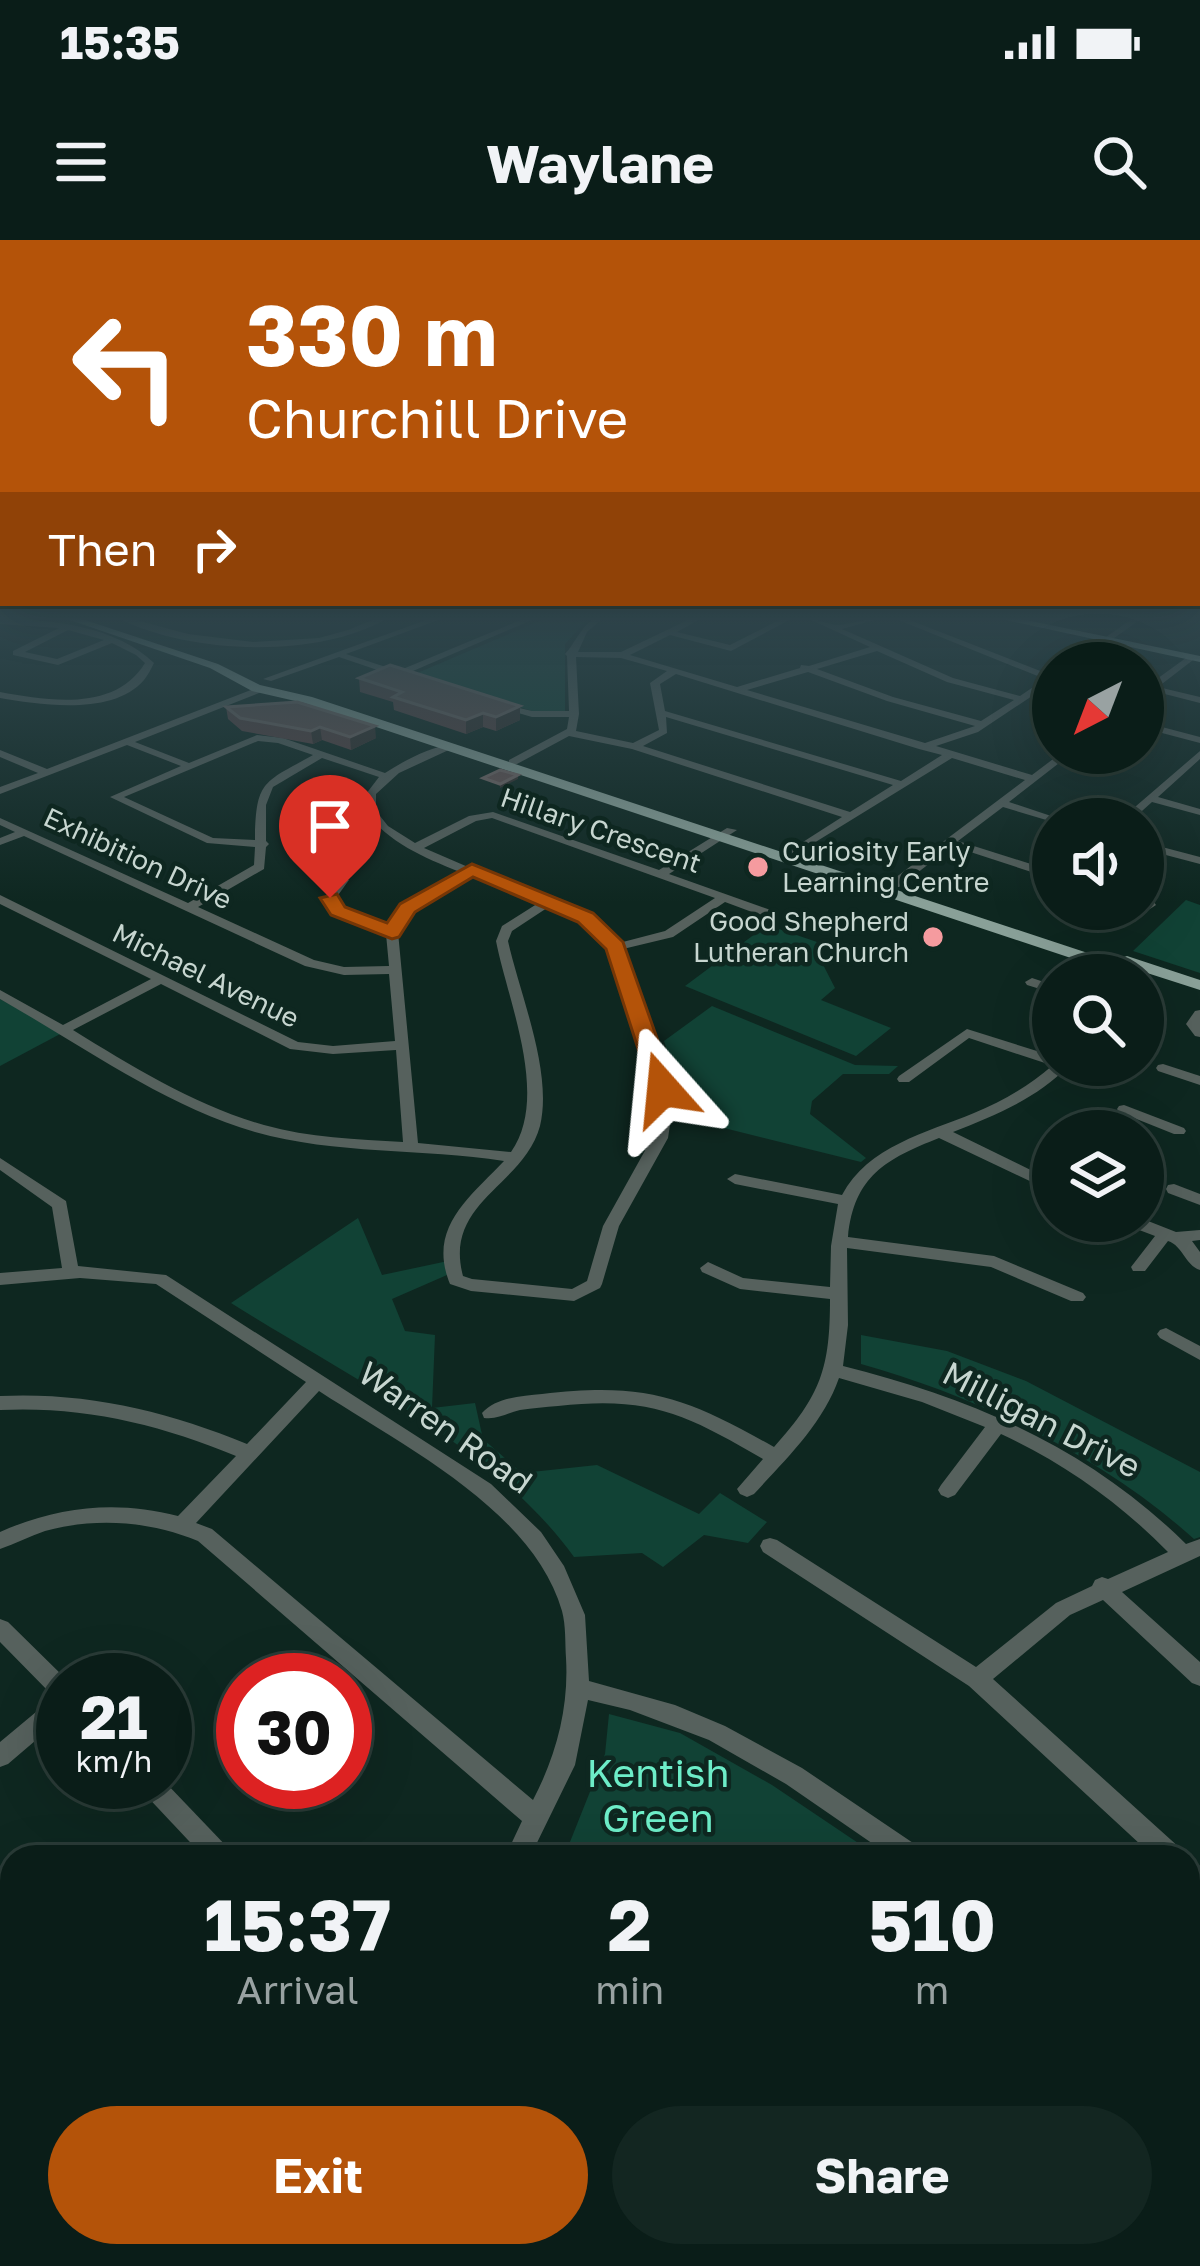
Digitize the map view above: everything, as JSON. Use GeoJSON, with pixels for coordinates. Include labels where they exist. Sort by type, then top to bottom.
{"type":"FeatureCollection","features":[{"type":"Feature","properties":{"kind":"main road"},"geometry":{"type":"LineString","coordinates":[[357,714],[1084,954]]}},
{"type":"Feature","properties":{"kind":"main road"},"geometry":{"type":"LineString","coordinates":[[726,832],[796,851],[891,887]]}},
{"type":"Feature","properties":{"kind":"main road"},"geometry":{"type":"LineString","coordinates":[[1164,979],[1200,985]]}},
{"type":"Feature","properties":{"kind":"main road"},"geometry":{"type":"LineString","coordinates":[[1164,982],[1200,995]]}},
{"type":"Feature","properties":{"kind":"street"},"geometry":{"type":"LineString","coordinates":[[0,791],[194,714]]}},
{"type":"Feature","properties":{"kind":"street"},"geometry":{"type":"LineString","coordinates":[[526,714],[573,714],[569,733]]}},
{"type":"Feature","properties":{"kind":"street"},"geometry":{"type":"LineString","coordinates":[[634,746],[664,730],[662,714]]}},
{"type":"Feature","properties":{"kind":"street"},"geometry":{"type":"LineString","coordinates":[[664,714],[897,784]]}},
{"type":"Feature","properties":{"kind":"street"},"geometry":{"type":"LineString","coordinates":[[804,714],[1034,779]]}},
{"type":"Feature","properties":{"kind":"street"},"geometry":{"type":"LineString","coordinates":[[942,714],[983,725]]}},
{"type":"Feature","properties":{"kind":"street"},"geometry":{"type":"LineString","coordinates":[[922,747],[983,725],[999,714]]}},
{"type":"Feature","properties":{"kind":"street"},"geometry":{"type":"LineString","coordinates":[[1164,731],[1200,740]]}},
{"type":"Feature","properties":{"kind":"street"},"geometry":{"type":"LineString","coordinates":[[510,763],[569,733],[634,746],[850,816]]}},
{"type":"Feature","properties":{"kind":"street"},"geometry":{"type":"LineString","coordinates":[[263,844],[211,841],[115,800],[121,791],[253,738],[273,739],[388,777]]}},
{"type":"Feature","properties":{"kind":"street"},"geometry":{"type":"LineString","coordinates":[[125,741],[185,764]]}},
{"type":"Feature","properties":{"kind":"street"},"geometry":{"type":"LineString","coordinates":[[452,744],[388,777],[371,793],[367,809],[385,833],[415,848],[550,901],[586,918],[616,947],[663,1089],[665,1116],[648,1166],[616,1216],[594,1284],[587,1291],[563,1295],[470,1285],[453,1276],[460,1218],[516,1158],[533,1126],[535,1099],[502,941],[506,929],[550,901]]}},
{"type":"Feature","properties":{"kind":"street"},"geometry":{"type":"LineString","coordinates":[[0,753],[45,772]]}},
{"type":"Feature","properties":{"kind":"street"},"geometry":{"type":"LineString","coordinates":[[189,907],[253,875],[262,863],[261,805],[270,782],[322,754]]}},
{"type":"Feature","properties":{"kind":"street"},"geometry":{"type":"LineString","coordinates":[[796,851],[949,754]]}},
{"type":"Feature","properties":{"kind":"street"},"geometry":{"type":"LineString","coordinates":[[1151,798],[1200,754]]}},
{"type":"Feature","properties":{"kind":"street"},"geometry":{"type":"LineString","coordinates":[[891,887],[1040,774]]}},
{"type":"Feature","properties":{"kind":"street"},"geometry":{"type":"LineString","coordinates":[[1164,802],[1200,812]]}},
{"type":"Feature","properties":{"kind":"street"},"geometry":{"type":"LineString","coordinates":[[1001,803],[1032,812]]}},
{"type":"Feature","properties":{"kind":"street","name":"Hillary Crescent"},"geometry":{"type":"LineString","coordinates":[[415,848],[489,814],[775,916]]}},
{"type":"Feature","properties":{"kind":"street","name":"Exhibition Drive"},"geometry":{"type":"LineString","coordinates":[[0,821],[317,966],[393,970]]}},
{"type":"Feature","properties":{"kind":"street"},"geometry":{"type":"LineString","coordinates":[[0,842],[24,832]]}},
{"type":"Feature","properties":{"kind":"street"},"geometry":{"type":"LineString","coordinates":[[661,874],[726,832]]}},
{"type":"Feature","properties":{"kind":"street"},"geometry":{"type":"LineString","coordinates":[[950,842],[1032,868]]}},
{"type":"Feature","properties":{"kind":"street"},"geometry":{"type":"LineString","coordinates":[[1164,850],[1200,861]]}},
{"type":"Feature","properties":{"kind":"street"},"geometry":{"type":"LineString","coordinates":[[411,1145],[392,932],[407,908],[472,870]]}},
{"type":"Feature","properties":{"kind":"street"},"geometry":{"type":"LineString","coordinates":[[343,880],[332,892],[334,908],[392,932]]}},
{"type":"Feature","properties":{"kind":"street"},"geometry":{"type":"LineString","coordinates":[[616,947],[669,934],[725,897]]}},
{"type":"Feature","properties":{"kind":"street","name":"Michael Avenue"},"geometry":{"type":"LineString","coordinates":[[0,899],[295,1046],[333,1050],[402,1045]]}},
{"type":"Feature","properties":{"kind":"street"},"geometry":{"type":"LineString","coordinates":[[65,1029],[160,980]]}},
{"type":"Feature","properties":{"kind":"street"},"geometry":{"type":"LineString","coordinates":[[0,994],[245,1124],[284,1134],[516,1158]]}},
{"type":"Feature","properties":{"kind":"street"},"geometry":{"type":"LineString","coordinates":[[1200,1014],[1193,1024],[1200,1033]]}},
{"type":"Feature","properties":{"kind":"street"},"geometry":{"type":"LineString","coordinates":[[904,1079],[971,1032],[1032,1054]]}},
{"type":"Feature","properties":{"kind":"street"},"geometry":{"type":"LineString","coordinates":[[1164,1068],[1194,1079],[1200,1059]]}},
{"type":"Feature","properties":{"kind":"street"},"geometry":{"type":"LineString","coordinates":[[747,1490],[810,1416],[833,1370],[847,1201],[876,1163],[1022,1100],[1038,1086]]}},
{"type":"Feature","properties":{"kind":"street"},"geometry":{"type":"LineString","coordinates":[[1164,1129],[1179,1131]]}},
{"type":"Feature","properties":{"kind":"street"},"geometry":{"type":"LineString","coordinates":[[944,1134],[1032,1177]]}},
{"type":"Feature","properties":{"kind":"street"},"geometry":{"type":"LineString","coordinates":[[0,1163],[60,1205],[71,1273]]}},
{"type":"Feature","properties":{"kind":"street"},"geometry":{"type":"LineString","coordinates":[[735,1179],[847,1201]]}},
{"type":"Feature","properties":{"kind":"street"},"geometry":{"type":"LineString","coordinates":[[1164,1184],[1200,1200]]}},
{"type":"Feature","properties":{"kind":"street"},"geometry":{"type":"LineString","coordinates":[[1164,1234],[1200,1264]]}},
{"type":"Feature","properties":{"kind":"street"},"geometry":{"type":"LineString","coordinates":[[1138,1267],[1172,1237],[1200,1235]]}},
{"type":"Feature","properties":{"kind":"street"},"geometry":{"type":"LineString","coordinates":[[842,1243],[994,1262],[1077,1297]]}},
{"type":"Feature","properties":{"kind":"street"},"geometry":{"type":"LineString","coordinates":[[707,1268],[740,1283],[840,1294]]}},
{"type":"Feature","properties":{"kind":"street","name":"Warren Road"},"geometry":{"type":"LineString","coordinates":[[0,1280],[71,1273],[160,1279],[484,1489],[534,1538],[557,1572],[574,1615],[579,1688],[569,1747],[523,1845]]}},
{"type":"Feature","properties":{"kind":"street"},"geometry":{"type":"LineString","coordinates":[[1166,1334],[1200,1354]]}},
{"type":"Feature","properties":{"kind":"street","name":"Milligan Drive"},"geometry":{"type":"LineString","coordinates":[[833,1370],[921,1393],[996,1427],[1119,1493],[1191,1550]]}},
{"type":"Feature","properties":{"kind":"street"},"geometry":{"type":"LineString","coordinates":[[182,1525],[318,1381]]}},
{"type":"Feature","properties":{"kind":"street"},"geometry":{"type":"LineString","coordinates":[[491,1413],[570,1397],[643,1395],[682,1406],[776,1457]]}},
{"type":"Feature","properties":{"kind":"street"},"geometry":{"type":"LineString","coordinates":[[0,1403],[62,1403],[165,1420],[248,1453]]}},
{"type":"Feature","properties":{"kind":"street"},"geometry":{"type":"LineString","coordinates":[[948,1490],[996,1427]]}},
{"type":"Feature","properties":{"kind":"street"},"geometry":{"type":"LineString","coordinates":[[0,1541],[73,1517],[137,1516],[182,1525],[237,1558],[536,1818]]}},
{"type":"Feature","properties":{"kind":"street"},"geometry":{"type":"LineString","coordinates":[[770,1546],[977,1679],[1159,1845]]}},
{"type":"Feature","properties":{"kind":"street"},"geometry":{"type":"LineString","coordinates":[[977,1679],[1048,1618],[1102,1586],[1191,1550]]}},
{"type":"Feature","properties":{"kind":"street"},"geometry":{"type":"LineString","coordinates":[[1102,1586],[1200,1676]]}},
{"type":"Feature","properties":{"kind":"street"},"geometry":{"type":"LineString","coordinates":[[0,1628],[36,1664]]}},
{"type":"Feature","properties":{"kind":"street"},"geometry":{"type":"LineString","coordinates":[[579,1688],[665,1709],[732,1736],[895,1845]]}},
{"type":"Feature","properties":{"kind":"street"},"geometry":{"type":"LineString","coordinates":[[0,1756],[36,1726]]}},
{"type":"Feature","properties":{"kind":"street"},"geometry":{"type":"LineString","coordinates":[[173,1809],[204,1845]]}},
{"type":"Feature","properties":{"kind":"green space"},"geometry":{"type":"Polygon","coordinates":[[[1186,900],[1200,905],[1200,973],[1164,961],[1164,954],[1133,951],[1155,930],[1164,930],[1164,921],[1186,900]]]}},
{"type":"Feature","properties":{"kind":"green space"},"geometry":{"type":"Polygon","coordinates":[[[767,925],[820,943],[815,949],[835,988],[821,1000],[891,1028],[856,1056],[685,986],[767,925]]]}},
{"type":"Feature","properties":{"kind":"green space"},"geometry":{"type":"Polygon","coordinates":[[[0,999],[62,1033],[0,1066],[0,999]]]}},
{"type":"Feature","properties":{"kind":"green space"},"geometry":{"type":"Polygon","coordinates":[[[712,1006],[855,1065],[898,1066],[889,1074],[843,1074],[812,1101],[810,1114],[866,1158],[861,1162],[680,1117],[682,1095],[664,1041],[712,1006]]]}},
{"type":"Feature","properties":{"kind":"green space"},"geometry":{"type":"Polygon","coordinates":[[[358,1218],[382,1275],[448,1261],[447,1275],[392,1299],[405,1331],[435,1335],[432,1408],[475,1403],[483,1439],[522,1473],[597,1465],[699,1514],[720,1493],[767,1522],[748,1543],[704,1535],[663,1567],[642,1553],[574,1557],[541,1517],[461,1447],[231,1303],[358,1218]]]}},
{"type":"Feature","properties":{"kind":"green space"},"geometry":{"type":"Polygon","coordinates":[[[861,1335],[947,1351],[1026,1381],[1200,1472],[1200,1537],[1194,1539],[1120,1482],[1038,1433],[950,1394],[861,1364],[861,1335]]]}},
{"type":"Feature","properties":{"kind":"green space","name":"Kentish Green"},"geometry":{"type":"Polygon","coordinates":[[[609,1714],[680,1733],[772,1785],[861,1845],[569,1845],[605,1754],[609,1714]]]}},
{"type":"Feature","properties":{"kind":"building"},"geometry":{"type":"Polygon","coordinates":[[[234,714],[335,714],[375,726],[350,737],[320,727],[311,731],[234,714]]]}},
{"type":"Feature","properties":{"kind":"building"},"geometry":{"type":"Polygon","coordinates":[[[446,714],[482,714],[466,720],[446,714]]]}},
{"type":"Feature","properties":{"kind":"building"},"geometry":{"type":"Polygon","coordinates":[[[500,770],[518,775],[500,784],[483,778],[500,770]]]}},
{"type":"Feature","properties":{"kind":"place","name":"Curiosity Early Learning Centre"},"geometry":{"type":"Point","coordinates":[758,867]}},
{"type":"Feature","properties":{"kind":"place","name":"Good Shepherd Lutheran Church"},"geometry":{"type":"Point","coordinates":[933,937]}},
{"type":"Feature","properties":{"kind":"route"},"geometry":{"type":"LineString","coordinates":[[330,898],[338,911],[392,932],[407,908],[472,870],[586,918],[616,947],[663,1089]]}}]}
